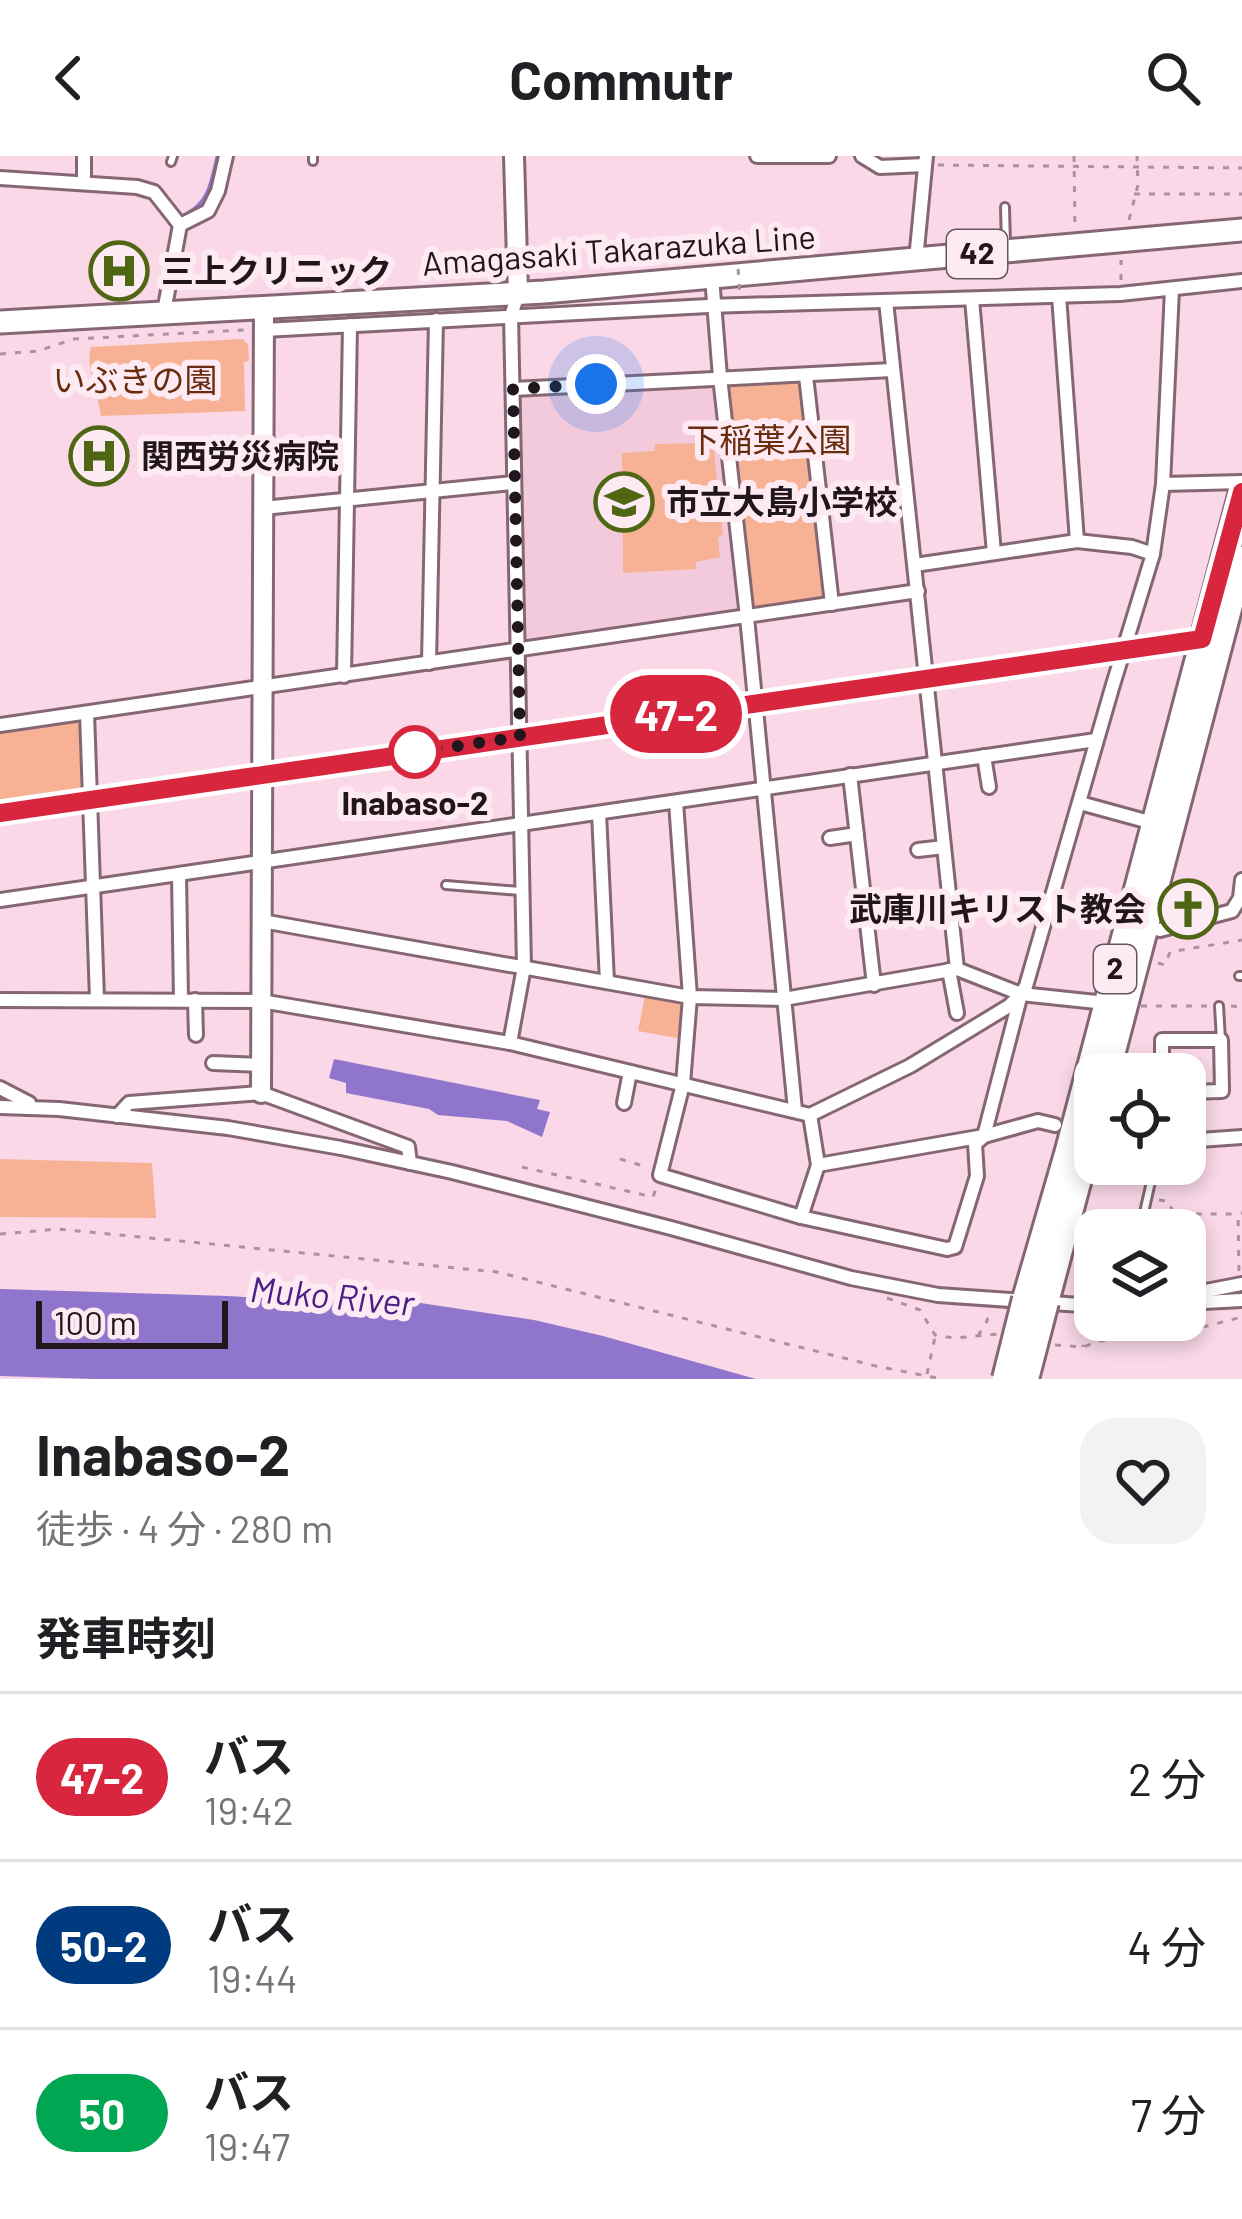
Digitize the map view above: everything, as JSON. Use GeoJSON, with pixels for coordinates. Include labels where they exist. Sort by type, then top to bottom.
{"type":"FeatureCollection","features":[{"type":"Feature","properties":{"kind":"highway","name":"2"},"geometry":{"type":"LineString","coordinates":[[1113,1053],[1221,637],[1242,492]]}},
{"type":"Feature","properties":{"kind":"highway","name":"2"},"geometry":{"type":"LineString","coordinates":[[1026,1379],[1035,1301],[1067,1154],[1153,823],[1238,593],[1242,561]]}},
{"type":"Feature","properties":{"kind":"highway","name":"2"},"geometry":{"type":"LineString","coordinates":[[1005,1379],[1074,1183]]}},
{"type":"Feature","properties":{"kind":"main road","name":"Amagasaki Takarazuka Line"},"geometry":{"type":"LineString","coordinates":[[0,322],[164,312],[261,325],[514,305],[717,267],[1124,248],[1242,230]]}},
{"type":"Feature","properties":{"kind":"street"},"geometry":{"type":"LineString","coordinates":[[84,156],[84,183]]}},
{"type":"Feature","properties":{"kind":"street"},"geometry":{"type":"LineString","coordinates":[[180,225],[208,211],[226,156]]}},
{"type":"Feature","properties":{"kind":"street"},"geometry":{"type":"LineString","coordinates":[[510,1043],[524,967],[513,483],[514,156]]}},
{"type":"Feature","properties":{"kind":"street"},"geometry":{"type":"LineString","coordinates":[[757,156],[829,156]]}},
{"type":"Feature","properties":{"kind":"street"},"geometry":{"type":"LineString","coordinates":[[862,156],[880,166],[926,160],[916,260]]}},
{"type":"Feature","properties":{"kind":"street"},"geometry":{"type":"LineString","coordinates":[[0,178],[137,187],[154,193],[180,225],[164,312]]}},
{"type":"Feature","properties":{"kind":"street"},"geometry":{"type":"LineString","coordinates":[[717,267],[714,306],[720,377],[794,1111]]}},
{"type":"Feature","properties":{"kind":"street"},"geometry":{"type":"LineString","coordinates":[[261,1093],[261,325],[436,320],[514,305],[714,306],[1120,294],[1242,280]]}},
{"type":"Feature","properties":{"kind":"street"},"geometry":{"type":"LineString","coordinates":[[0,1000],[261,1001],[510,1043],[811,1115],[910,1066],[1009,1006],[1026,986],[1153,554],[1163,484],[1172,289]]}},
{"type":"Feature","properties":{"kind":"street"},"geometry":{"type":"LineString","coordinates":[[1059,296],[1077,541]]}},
{"type":"Feature","properties":{"kind":"street"},"geometry":{"type":"LineString","coordinates":[[972,299],[994,553]]}},
{"type":"Feature","properties":{"kind":"street"},"geometry":{"type":"LineString","coordinates":[[886,301],[936,763],[957,1012]]}},
{"type":"Feature","properties":{"kind":"street"},"geometry":{"type":"LineString","coordinates":[[430,663],[436,320]]}},
{"type":"Feature","properties":{"kind":"street"},"geometry":{"type":"LineString","coordinates":[[344,676],[350,325]]}},
{"type":"Feature","properties":{"kind":"street"},"geometry":{"type":"LineString","coordinates":[[513,389],[892,370]]}},
{"type":"Feature","properties":{"kind":"street"},"geometry":{"type":"LineString","coordinates":[[806,376],[832,604]]}},
{"type":"Feature","properties":{"kind":"street"},"geometry":{"type":"LineString","coordinates":[[1163,484],[1242,482]]}},
{"type":"Feature","properties":{"kind":"street"},"geometry":{"type":"LineString","coordinates":[[263,508],[513,483]]}},
{"type":"Feature","properties":{"kind":"street"},"geometry":{"type":"LineString","coordinates":[[915,565],[1077,541],[1153,554]]}},
{"type":"Feature","properties":{"kind":"street"},"geometry":{"type":"LineString","coordinates":[[0,725],[918,591]]}},
{"type":"Feature","properties":{"kind":"street"},"geometry":{"type":"LineString","coordinates":[[0,813],[1221,637]]}},
{"type":"Feature","properties":{"kind":"street"},"geometry":{"type":"LineString","coordinates":[[87,712],[97,999]]}},
{"type":"Feature","properties":{"kind":"street"},"geometry":{"type":"LineString","coordinates":[[0,900],[1096,740]]}},
{"type":"Feature","properties":{"kind":"street"},"geometry":{"type":"LineString","coordinates":[[984,756],[988,788]]}},
{"type":"Feature","properties":{"kind":"street"},"geometry":{"type":"LineString","coordinates":[[850,775],[874,985]]}},
{"type":"Feature","properties":{"kind":"street"},"geometry":{"type":"LineString","coordinates":[[676,802],[690,998],[683,1084],[660,1175],[801,1217],[947,1250],[955,1247],[977,1176],[975,1144],[984,1136],[1021,994]]}},
{"type":"Feature","properties":{"kind":"street"},"geometry":{"type":"LineString","coordinates":[[1080,803],[1153,823]]}},
{"type":"Feature","properties":{"kind":"street"},"geometry":{"type":"LineString","coordinates":[[599,813],[607,982]]}},
{"type":"Feature","properties":{"kind":"street"},"geometry":{"type":"LineString","coordinates":[[830,838],[856,834]]}},
{"type":"Feature","properties":{"kind":"street"},"geometry":{"type":"LineString","coordinates":[[918,850],[944,847]]}},
{"type":"Feature","properties":{"kind":"street"},"geometry":{"type":"LineString","coordinates":[[179,874],[188,1000],[196,1035]]}},
{"type":"Feature","properties":{"kind":"street"},"geometry":{"type":"LineString","coordinates":[[1146,926],[1160,930],[1226,914],[1236,907],[1242,880]]}},
{"type":"Feature","properties":{"kind":"street"},"geometry":{"type":"LineString","coordinates":[[262,921],[690,998],[784,1000],[953,970],[1021,994],[1106,1003]]}},
{"type":"Feature","properties":{"kind":"street"},"geometry":{"type":"LineString","coordinates":[[1162,1053],[1162,1040],[1221,1040],[1222,1091],[1206,1091]]}},
{"type":"Feature","properties":{"kind":"street"},"geometry":{"type":"LineString","coordinates":[[213,1063],[261,1065]]}},
{"type":"Feature","properties":{"kind":"street"},"geometry":{"type":"LineString","coordinates":[[624,1103],[630,1072]]}},
{"type":"Feature","properties":{"kind":"street"},"geometry":{"type":"LineString","coordinates":[[0,1088],[29,1102],[28,1108]]}},
{"type":"Feature","properties":{"kind":"street"},"geometry":{"type":"LineString","coordinates":[[117,1116],[129,1103],[261,1093],[408,1147],[410,1163]]}},
{"type":"Feature","properties":{"kind":"street"},"geometry":{"type":"LineString","coordinates":[[0,1107],[228,1128],[410,1163],[851,1278],[938,1295],[1074,1304]]}},
{"type":"Feature","properties":{"kind":"street"},"geometry":{"type":"LineString","coordinates":[[801,1217],[818,1165],[811,1115]]}},
{"type":"Feature","properties":{"kind":"street"},"geometry":{"type":"LineString","coordinates":[[818,1165],[984,1136],[1039,1121],[1055,1125]]}},
{"type":"Feature","properties":{"kind":"street"},"geometry":{"type":"LineString","coordinates":[[1206,1140],[1242,1137]]}},
{"type":"Feature","properties":{"kind":"street"},"geometry":{"type":"LineString","coordinates":[[1206,1293],[1242,1284]]}},
{"type":"Feature","properties":{"kind":"street"},"geometry":{"type":"LineString","coordinates":[[1206,1299],[1242,1300]]}},
{"type":"Feature","properties":{"kind":"lane"},"geometry":{"type":"LineString","coordinates":[[1005,207],[1006,251]]}},
{"type":"Feature","properties":{"kind":"lane"},"geometry":{"type":"LineString","coordinates":[[446,885],[523,892]]}},
{"type":"Feature","properties":{"kind":"lane"},"geometry":{"type":"LineString","coordinates":[[1220,1006],[1221,1040]]}},
{"type":"Feature","properties":{"kind":"lane"},"geometry":{"type":"LineString","coordinates":[[1145,1209],[1151,1185]]}},
{"type":"Feature","properties":{"kind":"path"},"geometry":{"type":"LineString","coordinates":[[1074,156],[1075,230]]}},
{"type":"Feature","properties":{"kind":"path"},"geometry":{"type":"LineString","coordinates":[[1120,294],[1138,185],[1137,156]]}},
{"type":"Feature","properties":{"kind":"path"},"geometry":{"type":"LineString","coordinates":[[926,160],[1242,168]]}},
{"type":"Feature","properties":{"kind":"path"},"geometry":{"type":"LineString","coordinates":[[1134,194],[1242,194]]}},
{"type":"Feature","properties":{"kind":"path"},"geometry":{"type":"LineString","coordinates":[[717,267],[737,254],[749,254]]}},
{"type":"Feature","properties":{"kind":"path"},"geometry":{"type":"LineString","coordinates":[[737,254],[740,296]]}},
{"type":"Feature","properties":{"kind":"path"},"geometry":{"type":"LineString","coordinates":[[0,354],[38,351],[74,339],[244,330],[261,325]]}},
{"type":"Feature","properties":{"kind":"path"},"geometry":{"type":"LineString","coordinates":[[1151,962],[1165,965],[1169,952],[1242,940]]}},
{"type":"Feature","properties":{"kind":"path"},"geometry":{"type":"LineString","coordinates":[[1139,1006],[1242,1007]]}},
{"type":"Feature","properties":{"kind":"path"},"geometry":{"type":"LineString","coordinates":[[620,1159],[661,1170]]}},
{"type":"Feature","properties":{"kind":"path"},"geometry":{"type":"LineString","coordinates":[[522,1167],[653,1197]]}},
{"type":"Feature","properties":{"kind":"path"},"geometry":{"type":"LineString","coordinates":[[1147,1198],[1168,1201],[1174,1214],[1240,1214],[1239,1264]]}},
{"type":"Feature","properties":{"kind":"path"},"geometry":{"type":"LineString","coordinates":[[0,1234],[58,1229],[496,1272],[942,1379]]}},
{"type":"Feature","properties":{"kind":"path"},"geometry":{"type":"LineString","coordinates":[[978,1336],[987,1321]]}},
{"type":"Feature","properties":{"kind":"path"},"geometry":{"type":"LineString","coordinates":[[926,1376],[935,1335]]}},
{"type":"Feature","properties":{"kind":"path"},"geometry":{"type":"LineString","coordinates":[[1083,1341],[1083,1346]]}},
{"type":"Feature","properties":{"kind":"shaded area","name":"市立大島小学校"},"geometry":{"type":"Polygon","coordinates":[[[711,384],[739,605],[734,614],[527,641],[522,634],[518,398],[522,394],[711,384]]]}},
{"type":"Feature","properties":{"kind":"shaded area"},"geometry":{"type":"Polygon","coordinates":[[[334,1059],[540,1100],[537,1109],[550,1112],[542,1137],[507,1121],[438,1115],[429,1109],[346,1093],[346,1083],[329,1078],[334,1059]]]}},
{"type":"Feature","properties":{"kind":"shaded area"},"geometry":{"type":"Polygon","coordinates":[[[0,1289],[329,1302],[374,1296],[534,1320],[756,1379],[0,1376],[0,1289]]]}},
{"type":"Feature","properties":{"kind":"green space","name":"いぶきの園"},"geometry":{"type":"Polygon","coordinates":[[[243,339],[249,361],[244,362],[245,411],[101,416],[91,347],[243,339]]]}},
{"type":"Feature","properties":{"kind":"green space","name":"下稲葉公園"},"geometry":{"type":"Polygon","coordinates":[[[797,382],[803,389],[825,594],[754,607],[749,603],[724,389],[797,382]]]}},
{"type":"Feature","properties":{"kind":"green space"},"geometry":{"type":"Polygon","coordinates":[[[713,443],[723,534],[718,538],[720,557],[696,562],[696,569],[623,573],[622,453],[654,451],[655,444],[713,443]]]}},
{"type":"Feature","properties":{"kind":"green space"},"geometry":{"type":"Polygon","coordinates":[[[81,722],[81,790],[0,801],[0,731],[81,722]]]}},
{"type":"Feature","properties":{"kind":"green space"},"geometry":{"type":"Polygon","coordinates":[[[645,996],[683,1001],[682,1039],[638,1031],[645,996]]]}},
{"type":"Feature","properties":{"kind":"green space"},"geometry":{"type":"Polygon","coordinates":[[[0,1159],[152,1163],[156,1218],[0,1217],[0,1159]]]}},
{"type":"Feature","properties":{"kind":"waterway"},"geometry":{"type":"LineString","coordinates":[[189,213],[206,195],[218,156]]}},
{"type":"Feature","properties":{"kind":"bus line","name":"47-2"},"geometry":{"type":"LineString","coordinates":[[0,813],[1202,639],[1242,492]]}},
{"type":"Feature","properties":{"kind":"place","name":"三上クリニック"},"geometry":{"type":"Point","coordinates":[119,271]}},
{"type":"Feature","properties":{"kind":"place","name":"関西労災病院"},"geometry":{"type":"Point","coordinates":[99,456]}},
{"type":"Feature","properties":{"kind":"place","name":"市立大島小学校"},"geometry":{"type":"Point","coordinates":[624,502]}},
{"type":"Feature","properties":{"kind":"place","name":"Inabaso-2"},"geometry":{"type":"Point","coordinates":[415,752]}},
{"type":"Feature","properties":{"kind":"place","name":"武庫川キリスト教会"},"geometry":{"type":"Point","coordinates":[1188,909]}},
{"type":"Feature","properties":{"kind":"route"},"geometry":{"type":"LineString","coordinates":[[415,752],[520,737],[513,389],[596,384]]}},
{"type":"Feature","properties":{"kind":"water label","name":"Muko River"},"geometry":{"type":"Point","coordinates":[332,1296]}}]}
